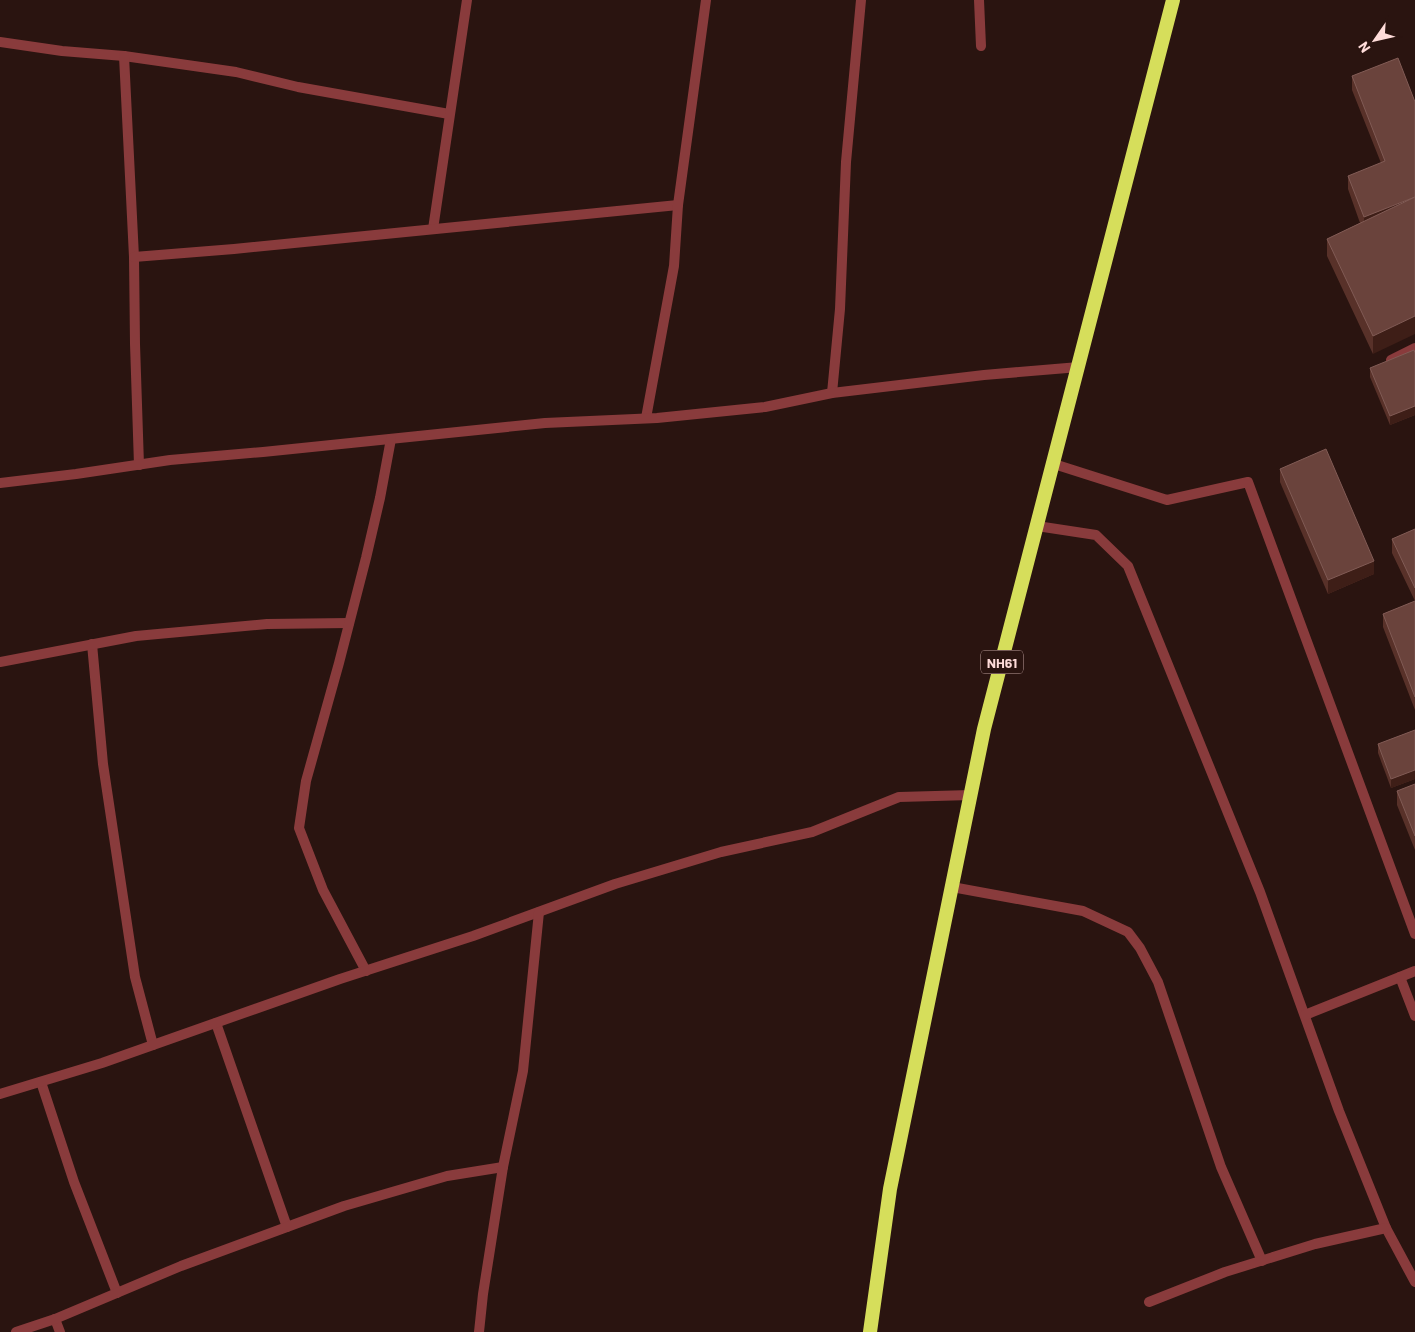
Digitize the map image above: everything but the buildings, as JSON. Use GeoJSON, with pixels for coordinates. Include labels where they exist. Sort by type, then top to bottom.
{"type":"FeatureCollection","features":[{"type":"Feature","properties":{"kind":"highway","name":"NH61"},"geometry":{"type":"LineString","coordinates":[[870,1332],[890,1189],[984,729],[1173,0]]}},
{"type":"Feature","properties":{"kind":"street"},"geometry":{"type":"LineString","coordinates":[[433,229],[467,0]]}},
{"type":"Feature","properties":{"kind":"street"},"geometry":{"type":"LineString","coordinates":[[646,418],[674,266],[678,205],[706,0]]}},
{"type":"Feature","properties":{"kind":"street"},"geometry":{"type":"LineString","coordinates":[[832,393],[840,309],[846,162],[861,0]]}},
{"type":"Feature","properties":{"kind":"street"},"geometry":{"type":"LineString","coordinates":[[979,0],[982,46]]}},
{"type":"Feature","properties":{"kind":"street"},"geometry":{"type":"LineString","coordinates":[[0,42],[62,51],[124,56],[236,72],[298,88],[449,114]]}},
{"type":"Feature","properties":{"kind":"street"},"geometry":{"type":"LineString","coordinates":[[124,56],[134,257],[134,344],[138,465]]}},
{"type":"Feature","properties":{"kind":"street"},"geometry":{"type":"LineString","coordinates":[[134,257],[244,248],[678,205]]}},
{"type":"Feature","properties":{"kind":"street"},"geometry":{"type":"LineString","coordinates":[[1391,360],[1415,348]]}},
{"type":"Feature","properties":{"kind":"street"},"geometry":{"type":"LineString","coordinates":[[0,483],[170,460],[545,423],[646,418],[765,407],[832,393],[984,375],[1079,367]]}},
{"type":"Feature","properties":{"kind":"street"},"geometry":{"type":"LineString","coordinates":[[366,971],[323,890],[300,828],[306,781],[349,623],[380,498],[390,439]]}},
{"type":"Feature","properties":{"kind":"street"},"geometry":{"type":"LineString","coordinates":[[1054,464],[1168,500],[1248,482],[1415,934]]}},
{"type":"Feature","properties":{"kind":"street"},"geometry":{"type":"LineString","coordinates":[[1038,526],[1096,535],[1128,566],[1260,892],[1339,1111],[1386,1228],[1415,1282]]}},
{"type":"Feature","properties":{"kind":"street"},"geometry":{"type":"LineString","coordinates":[[0,662],[136,636],[248,626],[349,623]]}},
{"type":"Feature","properties":{"kind":"street"},"geometry":{"type":"LineString","coordinates":[[92,644],[102,764],[135,977],[153,1045]]}},
{"type":"Feature","properties":{"kind":"street"},"geometry":{"type":"LineString","coordinates":[[0,1094],[216,1024],[366,971],[473,936],[615,884],[721,852],[812,832],[899,797],[971,795]]}},
{"type":"Feature","properties":{"kind":"street"},"geometry":{"type":"LineString","coordinates":[[952,887],[1082,911],[1128,932],[1140,948],[1158,982],[1221,1168],[1262,1261]]}},
{"type":"Feature","properties":{"kind":"street"},"geometry":{"type":"LineString","coordinates":[[479,1332],[483,1294],[503,1167],[523,1071],[539,912]]}},
{"type":"Feature","properties":{"kind":"street"},"geometry":{"type":"LineString","coordinates":[[1305,1015],[1415,971]]}},
{"type":"Feature","properties":{"kind":"street"},"geometry":{"type":"LineString","coordinates":[[1400,977],[1415,1016]]}},
{"type":"Feature","properties":{"kind":"street"},"geometry":{"type":"LineString","coordinates":[[216,1024],[287,1227]]}},
{"type":"Feature","properties":{"kind":"street"},"geometry":{"type":"LineString","coordinates":[[41,1082],[74,1182],[117,1293]]}},
{"type":"Feature","properties":{"kind":"street"},"geometry":{"type":"LineString","coordinates":[[16,1332],[55,1319],[182,1266],[344,1206],[447,1176],[503,1167]]}},
{"type":"Feature","properties":{"kind":"street"},"geometry":{"type":"LineString","coordinates":[[1149,1302],[1225,1272],[1315,1244],[1386,1228]]}},
{"type":"Feature","properties":{"kind":"street"},"geometry":{"type":"LineString","coordinates":[[55,1319],[60,1332]]}}]}
